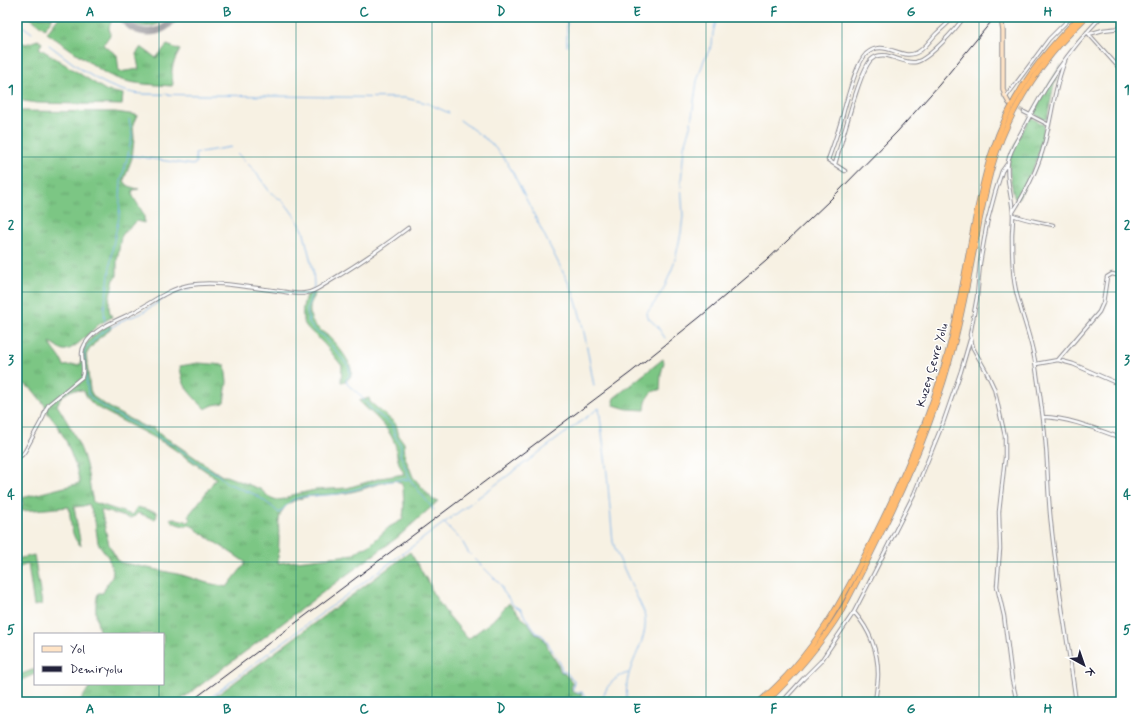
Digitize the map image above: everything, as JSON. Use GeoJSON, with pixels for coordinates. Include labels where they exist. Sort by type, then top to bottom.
{"type":"FeatureCollection","features":[{"type":"Feature","properties":{"kind":"highway","name":"Kuzey Çevre Yolu"},"geometry":{"type":"LineString","coordinates":[[759,702],[783,679],[822,632],[855,575],[908,467],[929,414],[944,365],[958,307],[982,187],[998,134],[1014,100],[1030,77],[1057,41],[1080,17]]}},
{"type":"Feature","properties":{"kind":"highway","name":"Kuzey Çevre Yolu"},"geometry":{"type":"LineString","coordinates":[[766,702],[810,655],[841,610],[856,583],[912,469],[932,416],[948,366],[962,308],[986,189],[998,146],[1016,107],[1030,83],[1060,44],[1086,17]]}},
{"type":"Feature","properties":{"kind":"street"},"geometry":{"type":"LineString","coordinates":[[845,171],[828,160],[848,94],[864,57],[871,50],[879,48],[888,48],[904,53],[917,53],[953,17]]}},
{"type":"Feature","properties":{"kind":"street"},"geometry":{"type":"LineString","coordinates":[[836,164],[860,82],[869,61],[874,57],[882,55],[907,62],[922,60],[942,42],[964,17]]}},
{"type":"Feature","properties":{"kind":"street"},"geometry":{"type":"LineString","coordinates":[[1001,17],[1003,31],[1003,89],[1005,97],[1009,102]]}},
{"type":"Feature","properties":{"kind":"street"},"geometry":{"type":"LineString","coordinates":[[1005,97],[1045,43],[1067,19],[1071,17]]}},
{"type":"Feature","properties":{"kind":"street"},"geometry":{"type":"LineString","coordinates":[[1076,702],[1051,524],[1043,417],[1036,364],[1032,344],[1020,308],[1015,284],[1012,249],[1013,214],[1008,162],[1010,154],[1030,115],[1053,75],[1067,55],[1101,17]]}},
{"type":"Feature","properties":{"kind":"street"},"geometry":{"type":"LineString","coordinates":[[1088,33],[1121,28]]}},
{"type":"Feature","properties":{"kind":"street"},"geometry":{"type":"LineString","coordinates":[[1088,33],[1121,70]]}},
{"type":"Feature","properties":{"kind":"street"},"geometry":{"type":"LineString","coordinates":[[1013,214],[1034,175],[1043,150],[1055,89],[1067,55]]}},
{"type":"Feature","properties":{"kind":"street"},"geometry":{"type":"LineString","coordinates":[[1024,112],[1049,125]]}},
{"type":"Feature","properties":{"kind":"street"},"geometry":{"type":"LineString","coordinates":[[782,702],[821,661],[854,612],[914,494],[943,423],[961,371],[970,338],[987,223],[1002,171],[1008,162]]}},
{"type":"Feature","properties":{"kind":"street"},"geometry":{"type":"LineString","coordinates":[[1013,214],[1029,220],[1053,225]]}},
{"type":"Feature","properties":{"kind":"street"},"geometry":{"type":"LineString","coordinates":[[17,458],[25,451],[49,404],[82,377],[82,354],[84,346],[96,332],[106,325],[172,291],[198,284],[225,285],[306,293],[321,286],[362,261],[408,228]]}},
{"type":"Feature","properties":{"kind":"street"},"geometry":{"type":"LineString","coordinates":[[1058,360],[1099,312],[1103,304],[1106,279],[1108,276],[1113,274],[1121,276]]}},
{"type":"Feature","properties":{"kind":"street"},"geometry":{"type":"LineString","coordinates":[[970,338],[974,351],[984,366],[994,388],[1005,436],[1005,458],[999,512],[1001,543],[997,586],[1004,616],[1012,680],[1017,702]]}},
{"type":"Feature","properties":{"kind":"street"},"geometry":{"type":"LineString","coordinates":[[1036,364],[1058,360],[1073,364],[1121,385]]}},
{"type":"Feature","properties":{"kind":"street"},"geometry":{"type":"LineString","coordinates":[[1043,417],[1051,417],[1087,426],[1121,438]]}},
{"type":"Feature","properties":{"kind":"street"},"geometry":{"type":"LineString","coordinates":[[854,612],[861,620],[869,634],[875,656],[878,676],[875,702]]}},
{"type":"Feature","properties":{"kind":"green space"},"geometry":{"type":"Polygon","coordinates":[[[29,17],[53,17],[45,29],[29,17]]]}},
{"type":"Feature","properties":{"kind":"green space"},"geometry":{"type":"Polygon","coordinates":[[[59,17],[113,17],[109,27],[110,35],[103,45],[117,55],[119,72],[139,69],[136,54],[141,47],[156,58],[167,45],[180,50],[172,68],[172,86],[129,82],[105,73],[47,33],[59,17]]]}},
{"type":"Feature","properties":{"kind":"green space"},"geometry":{"type":"Polygon","coordinates":[[[126,17],[168,17],[153,26],[141,26],[126,17]]]}},
{"type":"Feature","properties":{"kind":"green space"},"geometry":{"type":"Polygon","coordinates":[[[38,40],[42,43],[39,48],[107,91],[123,94],[122,105],[37,103],[17,100],[17,41],[26,44],[38,40]]]}},
{"type":"Feature","properties":{"kind":"green space"},"geometry":{"type":"Polygon","coordinates":[[[1061,65],[1054,85],[1047,119],[1044,119],[1033,112],[1061,65]]]}},
{"type":"Feature","properties":{"kind":"green space"},"geometry":{"type":"Polygon","coordinates":[[[17,111],[115,112],[137,115],[133,124],[134,139],[132,158],[124,180],[128,185],[139,189],[133,190],[132,194],[144,215],[144,223],[137,221],[126,230],[121,237],[117,261],[117,276],[114,279],[109,303],[112,317],[98,325],[72,348],[63,350],[50,342],[64,366],[81,364],[85,345],[97,333],[110,325],[110,330],[99,338],[86,355],[90,390],[95,398],[118,413],[145,427],[154,428],[162,436],[222,476],[226,476],[260,489],[269,497],[277,500],[315,490],[347,488],[381,478],[404,474],[398,462],[396,448],[392,437],[380,421],[359,401],[369,398],[370,402],[396,424],[399,436],[404,443],[405,457],[413,477],[433,500],[438,501],[398,537],[178,702],[80,702],[90,685],[164,685],[164,633],[100,633],[96,614],[98,593],[103,593],[112,577],[113,571],[108,557],[98,543],[95,521],[89,504],[74,507],[81,546],[77,542],[73,533],[69,507],[21,510],[21,507],[23,506],[22,498],[80,483],[76,467],[66,441],[57,425],[47,412],[47,408],[32,389],[23,384],[17,385],[17,111]],[[72,390],[62,396],[57,405],[74,434],[84,457],[93,502],[132,515],[137,507],[156,512],[157,514],[156,518],[154,519],[138,513],[134,517],[129,518],[101,510],[109,545],[119,562],[182,575],[207,583],[227,587],[245,562],[197,529],[190,525],[179,525],[170,519],[172,518],[186,521],[188,523],[190,519],[188,516],[216,478],[168,445],[96,407],[88,399],[84,391],[72,390]],[[395,480],[351,492],[314,496],[295,500],[280,514],[278,563],[354,554],[362,548],[367,547],[389,527],[402,520],[404,506],[403,487],[401,483],[395,480]]]}},
{"type":"Feature","properties":{"kind":"green space"},"geometry":{"type":"Polygon","coordinates":[[[1030,118],[1043,124],[1043,136],[1031,173],[1018,199],[1016,199],[1014,197],[1009,163],[1015,146],[1030,118]]]}},
{"type":"Feature","properties":{"kind":"green space"},"geometry":{"type":"Polygon","coordinates":[[[315,293],[310,307],[311,318],[315,326],[328,336],[346,357],[351,370],[351,376],[343,382],[341,382],[342,366],[321,340],[304,323],[303,311],[306,295],[315,293]]]}},
{"type":"Feature","properties":{"kind":"green space"},"geometry":{"type":"Polygon","coordinates":[[[663,359],[664,362],[661,374],[660,390],[650,394],[645,410],[627,409],[614,405],[614,398],[663,359]]]}},
{"type":"Feature","properties":{"kind":"green space"},"geometry":{"type":"Polygon","coordinates":[[[198,363],[225,365],[227,382],[224,403],[213,405],[205,409],[185,386],[180,366],[198,363]]]}},
{"type":"Feature","properties":{"kind":"green space"},"geometry":{"type":"Polygon","coordinates":[[[410,552],[430,585],[432,592],[444,610],[468,639],[492,621],[509,603],[528,623],[535,634],[544,639],[558,664],[560,671],[572,682],[572,691],[575,693],[581,693],[582,698],[586,699],[586,702],[208,702],[410,552]]]}},
{"type":"Feature","properties":{"kind":"green space"},"geometry":{"type":"Polygon","coordinates":[[[34,555],[42,604],[34,606],[28,564],[17,568],[17,559],[34,555]]]}},
{"type":"Feature","properties":{"kind":"green space"},"geometry":{"type":"Polygon","coordinates":[[[34,669],[34,674],[17,682],[17,676],[34,669]]]}},
{"type":"Feature","properties":{"kind":"waterway"},"geometry":{"type":"LineString","coordinates":[[567,17],[567,46]]}},
{"type":"Feature","properties":{"kind":"waterway"},"geometry":{"type":"LineString","coordinates":[[665,338],[657,326],[648,318],[647,313],[665,286],[676,256],[683,216],[681,182],[684,147],[691,123],[697,81],[704,60],[712,45],[717,17]]}},
{"type":"Feature","properties":{"kind":"waterway"},"geometry":{"type":"LineString","coordinates":[[17,22],[32,33]]}},
{"type":"Feature","properties":{"kind":"waterway"},"geometry":{"type":"LineString","coordinates":[[49,45],[92,76],[104,83],[129,92],[142,94],[405,98],[427,103],[449,113]]}},
{"type":"Feature","properties":{"kind":"waterway"},"geometry":{"type":"LineString","coordinates":[[105,322],[104,309],[113,245],[119,217],[121,181],[132,135],[129,119]]}},
{"type":"Feature","properties":{"kind":"waterway"},"geometry":{"type":"LineString","coordinates":[[460,120],[491,143],[506,161],[573,292],[583,327],[594,386]]}},
{"type":"Feature","properties":{"kind":"waterway"},"geometry":{"type":"LineString","coordinates":[[128,155],[192,165],[196,162],[195,153],[231,147],[254,170],[270,192],[288,207],[303,230],[313,270],[314,286],[307,309],[309,323],[313,329],[324,336],[349,367],[350,374],[346,380],[348,385],[359,394],[371,409],[392,425],[395,436],[401,445],[400,454],[411,481],[434,510]]}},
{"type":"Feature","properties":{"kind":"waterway"},"geometry":{"type":"LineString","coordinates":[[191,288],[171,294],[140,314],[125,319],[100,334],[87,347],[84,353],[85,369],[88,393],[92,399],[115,414],[151,431],[164,441],[174,445],[202,466],[217,474],[227,483],[256,495],[279,513],[292,500],[301,497],[339,494],[382,482],[410,479]]}},
{"type":"Feature","properties":{"kind":"waterway"},"geometry":{"type":"LineString","coordinates":[[205,702],[267,654],[599,408],[613,542],[617,554],[644,612],[644,635],[628,678],[626,690],[628,702]]}},
{"type":"Feature","properties":{"kind":"waterway"},"geometry":{"type":"LineString","coordinates":[[444,523],[462,541],[468,552],[501,585],[503,591],[514,606],[521,609],[536,633],[544,637],[560,663],[562,671],[566,672],[574,680],[573,690],[575,692],[582,692],[588,702]]}},
{"type":"Feature","properties":{"kind":"waterway"},"geometry":{"type":"LineString","coordinates":[[602,702],[607,687],[610,683],[618,677],[628,673]]}},
{"type":"Feature","properties":{"kind":"taxiway"},"geometry":{"type":"LineString","coordinates":[[122,17],[127,24],[141,31],[148,32],[163,28],[170,24],[175,17]]}},
{"type":"Feature","properties":{"kind":"tunnel"},"geometry":{"type":"LineString","coordinates":[[1015,106],[1024,112]]}},
{"type":"Feature","properties":{"kind":"railway"},"geometry":{"type":"LineString","coordinates":[[190,702],[630,373],[700,317],[766,261],[830,200],[897,132],[939,85],[995,17]]}}]}
